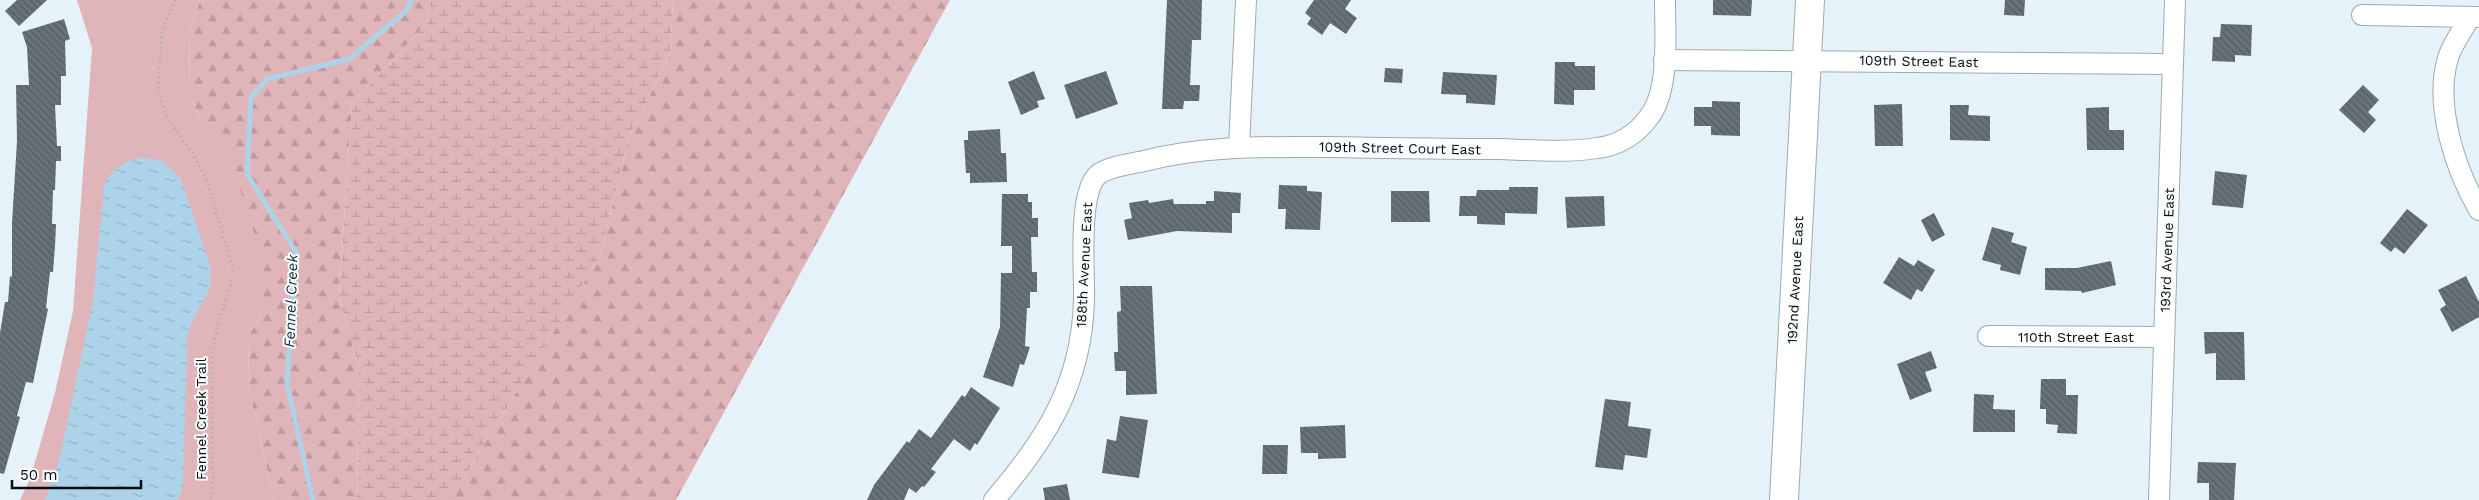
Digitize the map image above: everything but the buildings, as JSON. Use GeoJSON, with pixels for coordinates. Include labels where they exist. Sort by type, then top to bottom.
{"type":"FeatureCollection","features":[{"type":"Feature","properties":{"kind":"street"},"geometry":{"type":"LineString","coordinates":[[1239,146],[1246,0]]}},
{"type":"Feature","properties":{"kind":"street","name":"109th Street Court East"},"geometry":{"type":"LineString","coordinates":[[1089,185],[1100,173],[1124,166],[1168,155],[1239,146],[1537,150],[1597,148],[1627,138],[1650,116],[1660,91],[1664,60],[1665,0]]}},
{"type":"Feature","properties":{"kind":"street","name":"192nd Avenue East"},"geometry":{"type":"LineString","coordinates":[[1784,500],[1810,0]]}},
{"type":"Feature","properties":{"kind":"street","name":"193rd Avenue East"},"geometry":{"type":"LineString","coordinates":[[2159,500],[2175,0]]}},
{"type":"Feature","properties":{"kind":"street"},"geometry":{"type":"LineString","coordinates":[[2362,15],[2475,17]]}},
{"type":"Feature","properties":{"kind":"street"},"geometry":{"type":"LineString","coordinates":[[2475,17],[2449,56],[2445,97],[2451,143],[2459,169],[2479,210]]}},
{"type":"Feature","properties":{"kind":"street","name":"109th Street East"},"geometry":{"type":"LineString","coordinates":[[1664,60],[2173,64]]}},
{"type":"Feature","properties":{"kind":"street","name":"188th Avenue East"},"geometry":{"type":"LineString","coordinates":[[994,500],[1026,463],[1043,438],[1060,405],[1072,372],[1080,338],[1084,303],[1085,213],[1089,185]]}},
{"type":"Feature","properties":{"kind":"street","name":"110th Street East"},"geometry":{"type":"LineString","coordinates":[[1988,336],[2164,337]]}},
{"type":"Feature","properties":{"kind":"path","name":"Fennel Creek Trail"},"geometry":{"type":"LineString","coordinates":[[175,0],[162,30],[158,92],[168,119],[192,152],[206,178],[233,268],[231,284],[217,328],[211,359],[213,486],[211,500]]}},
{"type":"Feature","properties":{"kind":"green space"},"geometry":{"type":"Polygon","coordinates":[[[77,0],[200,0],[190,30],[189,91],[200,121],[228,154],[261,253],[263,311],[249,335],[248,385],[274,500],[20,500],[30,479],[55,393],[73,311],[92,48],[77,0]]]}},
{"type":"Feature","properties":{"kind":"green space"},"geometry":{"type":"Polygon","coordinates":[[[200,0],[431,0],[427,23],[352,104],[339,296],[359,369],[357,500],[274,500],[248,385],[249,335],[263,311],[228,154],[200,121],[189,91],[190,30],[200,0]]]}},
{"type":"Feature","properties":{"kind":"green space"},"geometry":{"type":"Polygon","coordinates":[[[431,0],[673,0],[670,54],[629,138],[600,256],[450,500],[357,500],[359,369],[339,296],[352,104],[427,23],[431,0]]]}},
{"type":"Feature","properties":{"kind":"green space"},"geometry":{"type":"Polygon","coordinates":[[[673,0],[950,0],[676,500],[450,500],[600,256],[629,138],[670,54],[673,0]]]}},
{"type":"Feature","properties":{"kind":"water"},"geometry":{"type":"Polygon","coordinates":[[[141,158],[164,162],[181,179],[211,268],[210,288],[191,324],[187,339],[183,488],[178,500],[45,500],[59,461],[93,301],[104,185],[114,170],[129,161],[141,158]]]}},
{"type":"Feature","properties":{"kind":"waterway","name":"Fennel Creek"},"geometry":{"type":"LineString","coordinates":[[313,500],[287,384],[296,252],[247,174],[251,97],[267,79],[349,59],[407,10],[411,0]]}}]}
